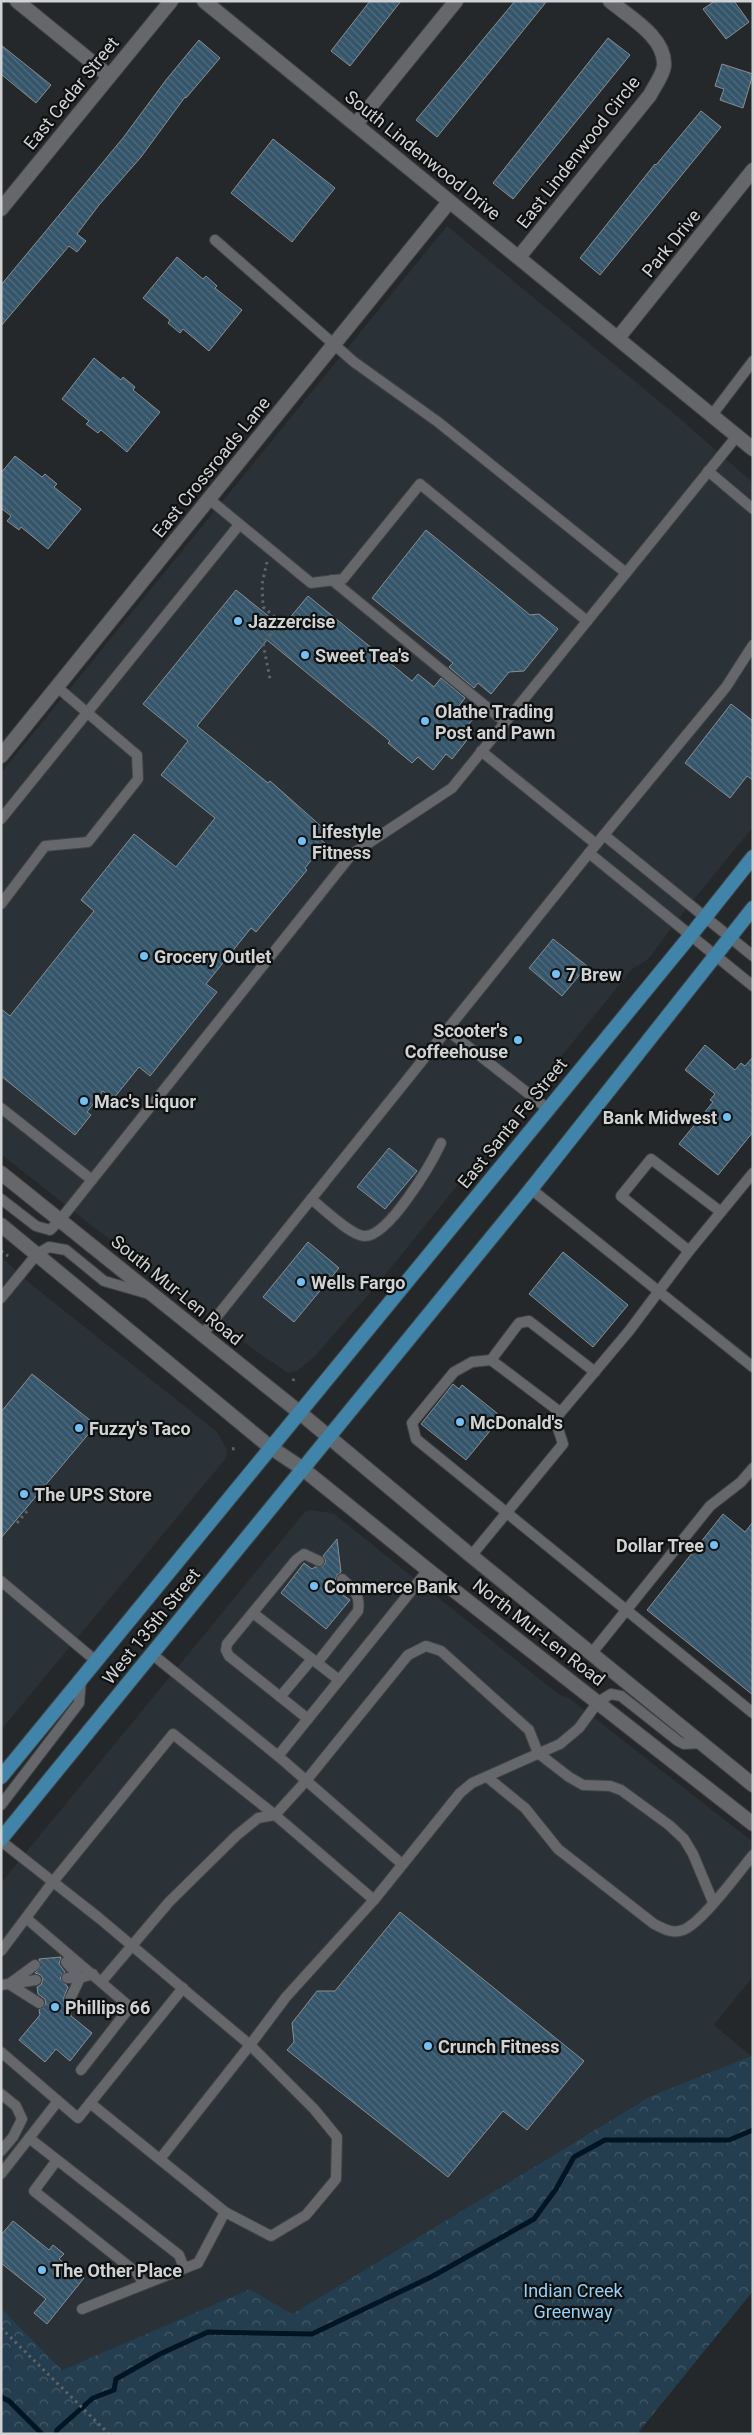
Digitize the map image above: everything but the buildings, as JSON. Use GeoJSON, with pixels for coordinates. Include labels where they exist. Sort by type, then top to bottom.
{"type":"FeatureCollection","features":[{"type":"Feature","properties":{"kind":"main road","name":"East Santa Fe Street"},"geometry":{"type":"LineString","coordinates":[[299,1412],[753,857]]}},
{"type":"Feature","properties":{"kind":"main road"},"geometry":{"type":"LineString","coordinates":[[330,1437],[532,1189],[713,956],[753,908]]}},
{"type":"Feature","properties":{"kind":"main road","name":"West 135th Street"},"geometry":{"type":"LineString","coordinates":[[1,1777],[299,1412]]}},
{"type":"Feature","properties":{"kind":"main road","name":"West 135th Street"},"geometry":{"type":"LineString","coordinates":[[1,1840],[330,1437]]}},
{"type":"Feature","properties":{"kind":"street"},"geometry":{"type":"LineString","coordinates":[[17,1],[109,76]]}},
{"type":"Feature","properties":{"kind":"street","name":"East Cedar Street"},"geometry":{"type":"LineString","coordinates":[[1,209],[171,1]]}},
{"type":"Feature","properties":{"kind":"street","name":"South Lindenwood Drive"},"geometry":{"type":"LineString","coordinates":[[204,1],[753,449]]}},
{"type":"Feature","properties":{"kind":"street"},"geometry":{"type":"LineString","coordinates":[[356,124],[456,1]]}},
{"type":"Feature","properties":{"kind":"street","name":"East Lindenwood Circle"},"geometry":{"type":"LineString","coordinates":[[519,257],[650,94],[664,67],[661,50],[650,34],[610,1]]}},
{"type":"Feature","properties":{"kind":"street","name":"Park Drive"},"geometry":{"type":"LineString","coordinates":[[618,338],[753,170]]}},
{"type":"Feature","properties":{"kind":"street","name":"East Crossroads Lane"},"geometry":{"type":"LineString","coordinates":[[1,756],[449,202]]}},
{"type":"Feature","properties":{"kind":"street","name":"South Mur-Len Road"},"geometry":{"type":"LineString","coordinates":[[1,1174],[330,1437]]}},
{"type":"Feature","properties":{"kind":"street"},"geometry":{"type":"LineString","coordinates":[[1,1225],[270,1447],[303,1469]]}},
{"type":"Feature","properties":{"kind":"street","name":"North Mur-Len Road"},"geometry":{"type":"LineString","coordinates":[[330,1437],[471,1556],[753,1785]]}},
{"type":"Feature","properties":{"kind":"street","name":"North Mur-Len Road"},"geometry":{"type":"LineString","coordinates":[[303,1469],[428,1570],[753,1824]]}},
{"type":"Feature","properties":{"kind":"lane"},"geometry":{"type":"LineString","coordinates":[[215,240],[374,377],[438,422],[626,573]]}},
{"type":"Feature","properties":{"kind":"lane"},"geometry":{"type":"LineString","coordinates":[[712,415],[753,361]]}},
{"type":"Feature","properties":{"kind":"lane"},"geometry":{"type":"LineString","coordinates":[[1,1198],[36,1226],[50,1230],[60,1220],[352,854],[452,788],[737,436]]}},
{"type":"Feature","properties":{"kind":"lane"},"geometry":{"type":"LineString","coordinates":[[708,471],[753,508]]}},
{"type":"Feature","properties":{"kind":"lane"},"geometry":{"type":"LineString","coordinates":[[209,499],[311,583],[343,579],[420,484],[587,621]]}},
{"type":"Feature","properties":{"kind":"lane"},"geometry":{"type":"LineString","coordinates":[[1,819],[86,711],[239,524]]}},
{"type":"Feature","properties":{"kind":"lane"},"geometry":{"type":"LineString","coordinates":[[332,580],[505,722]]}},
{"type":"Feature","properties":{"kind":"lane"},"geometry":{"type":"LineString","coordinates":[[202,1334],[592,848],[726,687],[753,645]]}},
{"type":"Feature","properties":{"kind":"lane"},"geometry":{"type":"LineString","coordinates":[[1,904],[45,846],[88,842],[138,779],[137,755],[57,687]]}},
{"type":"Feature","properties":{"kind":"lane"},"geometry":{"type":"LineString","coordinates":[[481,751],[713,956],[753,986]]}},
{"type":"Feature","properties":{"kind":"lane"},"geometry":{"type":"LineString","coordinates":[[604,835],[753,956]]}},
{"type":"Feature","properties":{"kind":"lane"},"geometry":{"type":"LineString","coordinates":[[447,1030],[548,1109]]}},
{"type":"Feature","properties":{"kind":"lane"},"geometry":{"type":"LineString","coordinates":[[1,1108],[92,1180]]}},
{"type":"Feature","properties":{"kind":"lane"},"geometry":{"type":"LineString","coordinates":[[311,1199],[356,1234],[366,1237],[377,1233],[417,1185],[441,1143]]}},
{"type":"Feature","properties":{"kind":"lane"},"geometry":{"type":"LineString","coordinates":[[689,1251],[621,1196],[627,1188],[651,1159],[721,1212]]}},
{"type":"Feature","properties":{"kind":"lane"},"geometry":{"type":"LineString","coordinates":[[471,1556],[563,1444],[554,1419],[595,1372],[689,1251],[753,1173]]}},
{"type":"Feature","properties":{"kind":"lane"},"geometry":{"type":"LineString","coordinates":[[532,1189],[753,1367]]}},
{"type":"Feature","properties":{"kind":"lane"},"geometry":{"type":"LineString","coordinates":[[1,1298],[37,1254],[50,1246],[66,1250],[104,1281],[154,1296]]}},
{"type":"Feature","properties":{"kind":"lane"},"geometry":{"type":"LineString","coordinates":[[491,1360],[519,1323],[529,1321],[595,1372]]}},
{"type":"Feature","properties":{"kind":"lane"},"geometry":{"type":"LineString","coordinates":[[560,1412],[491,1360],[472,1362],[454,1372],[412,1423],[416,1438],[753,1713]]}},
{"type":"Feature","properties":{"kind":"lane"},"geometry":{"type":"LineString","coordinates":[[591,1654],[710,1506],[741,1482],[753,1468]]}},
{"type":"Feature","properties":{"kind":"lane"},"geometry":{"type":"LineString","coordinates":[[308,1719],[229,1656],[226,1650],[227,1644],[296,1560],[304,1554],[319,1561]]}},
{"type":"Feature","properties":{"kind":"lane"},"geometry":{"type":"LineString","coordinates":[[278,1756],[428,1570]]}},
{"type":"Feature","properties":{"kind":"lane"},"geometry":{"type":"LineString","coordinates":[[280,1697],[358,1611],[360,1601],[357,1593],[342,1579]]}},
{"type":"Feature","properties":{"kind":"lane"},"geometry":{"type":"LineString","coordinates":[[1,1581],[96,1661]]}},
{"type":"Feature","properties":{"kind":"lane"},"geometry":{"type":"LineString","coordinates":[[253,1613],[339,1680]]}},
{"type":"Feature","properties":{"kind":"lane"},"geometry":{"type":"LineString","coordinates":[[102,1981],[169,1902],[236,1836],[258,1818],[275,1815],[305,1782],[408,1655],[426,1646],[441,1651],[529,1730],[538,1754],[583,1785],[610,1786],[621,1790],[670,1825],[684,1839],[693,1854],[713,1902]]}},
{"type":"Feature","properties":{"kind":"lane"},"geometry":{"type":"LineString","coordinates":[[152,1654],[278,1756],[305,1782],[402,1864]]}},
{"type":"Feature","properties":{"kind":"lane"},"geometry":{"type":"LineString","coordinates":[[1,1805],[79,1703],[81,1679]]}},
{"type":"Feature","properties":{"kind":"lane"},"geometry":{"type":"LineString","coordinates":[[160,2159],[286,1997],[374,1900],[460,1793],[472,1783],[560,1744],[579,1728],[598,1702],[610,1694],[618,1694],[678,1741],[684,1744],[701,1743]]}},
{"type":"Feature","properties":{"kind":"lane"},"geometry":{"type":"LineString","coordinates":[[1,1951],[52,1883],[173,1734],[275,1815],[374,1900]]}},
{"type":"Feature","properties":{"kind":"lane"},"geometry":{"type":"LineString","coordinates":[[487,1777],[525,1808],[558,1849],[654,1924],[668,1931],[685,1930],[698,1919],[753,1855]]}},
{"type":"Feature","properties":{"kind":"lane"},"geometry":{"type":"LineString","coordinates":[[1,1840],[52,1883],[99,1918],[250,2045],[314,2109],[337,2137],[336,2179],[306,2214],[271,2236],[225,2212],[90,2103]]}},
{"type":"Feature","properties":{"kind":"lane"},"geometry":{"type":"LineString","coordinates":[[26,1918],[102,1981],[130,2007],[81,2070]]}},
{"type":"Feature","properties":{"kind":"lane"},"geometry":{"type":"LineString","coordinates":[[66,1962],[80,1978]]}},
{"type":"Feature","properties":{"kind":"lane"},"geometry":{"type":"LineString","coordinates":[[5,1984],[34,1965]]}},
{"type":"Feature","properties":{"kind":"lane"},"geometry":{"type":"LineString","coordinates":[[67,1978],[80,1978],[93,1974]]}},
{"type":"Feature","properties":{"kind":"lane"},"geometry":{"type":"LineString","coordinates":[[70,1999],[80,1978]]}},
{"type":"Feature","properties":{"kind":"lane"},"geometry":{"type":"LineString","coordinates":[[5,1984],[36,1980]]}},
{"type":"Feature","properties":{"kind":"lane"},"geometry":{"type":"LineString","coordinates":[[5,1984],[38,2003]]}},
{"type":"Feature","properties":{"kind":"lane"},"geometry":{"type":"LineString","coordinates":[[1,2052],[78,2118],[183,1988]]}},
{"type":"Feature","properties":{"kind":"lane"},"geometry":{"type":"LineString","coordinates":[[1,2094],[16,2106],[22,2120],[13,2137],[1,2151]]}},
{"type":"Feature","properties":{"kind":"lane"},"geometry":{"type":"LineString","coordinates":[[1,2174],[58,2101]]}},
{"type":"Feature","properties":{"kind":"lane"},"geometry":{"type":"LineString","coordinates":[[29,2138],[179,2255],[184,2268]]}},
{"type":"Feature","properties":{"kind":"lane"},"geometry":{"type":"LineString","coordinates":[[57,2160],[34,2191],[137,2273],[144,2284]]}},
{"type":"Feature","properties":{"kind":"lane"},"geometry":{"type":"LineString","coordinates":[[82,2309],[198,2263],[225,2212]]}},
{"type":"Feature","properties":{"kind":"path"},"geometry":{"type":"LineString","coordinates":[[270,550],[262,584],[263,607],[281,622],[263,643],[270,680]]}},
{"type":"Feature","properties":{"kind":"path"},"geometry":{"type":"LineString","coordinates":[[1,1251],[8,1256]]}},
{"type":"Feature","properties":{"kind":"path"},"geometry":{"type":"LineString","coordinates":[[232,1449],[236,1448]]}},
{"type":"Feature","properties":{"kind":"path"},"geometry":{"type":"LineString","coordinates":[[18,1523],[28,1510]]}},
{"type":"Feature","properties":{"kind":"path"},"geometry":{"type":"LineString","coordinates":[[1,2328],[109,2434]]}},
{"type":"Feature","properties":{"kind":"shaded area"},"geometry":{"type":"Polygon","coordinates":[[[447,226],[678,417],[753,483],[753,827],[648,959],[631,970],[381,1280],[315,1356],[297,1371],[288,1373],[213,1321],[1,1154],[1,773],[447,226]]]}},
{"type":"Feature","properties":{"kind":"shaded area"},"geometry":{"type":"Polygon","coordinates":[[[1,1257],[33,1286],[217,1432],[227,1450],[226,1458],[1,1730],[1,1257]]]}},
{"type":"Feature","properties":{"kind":"shaded area"},"geometry":{"type":"Polygon","coordinates":[[[309,1510],[333,1513],[558,1694],[570,1699],[753,1842],[753,1976],[714,2025],[751,2056],[651,2096],[292,2314],[250,2289],[62,2370],[1,2308],[1,1883],[304,1513],[309,1510]]]}},
{"type":"Feature","properties":{"kind":"green space","name":"Indian Creek Greenway"},"geometry":{"type":"Polygon","coordinates":[[[751,2056],[753,2057],[753,2291],[637,2434],[1,2434],[1,2308],[62,2370],[250,2289],[292,2314],[651,2096],[751,2056]]]}},
{"type":"Feature","properties":{"kind":"waterway"},"geometry":{"type":"LineString","coordinates":[[56,2434],[57,2430],[93,2398],[114,2390],[116,2379],[160,2354],[208,2332],[312,2334],[433,2276],[534,2219],[556,2189],[574,2157],[605,2140],[729,2140],[753,2130]]}},
{"type":"Feature","properties":{"kind":"waterway"},"geometry":{"type":"LineString","coordinates":[[1,2397],[9,2401],[42,2434]]}},
{"type":"Feature","properties":{"kind":"place","name":"Jazzercise"},"geometry":{"type":"Point","coordinates":[238,621]}},
{"type":"Feature","properties":{"kind":"place","name":"Sweet Tea's"},"geometry":{"type":"Point","coordinates":[305,655]}},
{"type":"Feature","properties":{"kind":"place","name":"Olathe Trading Post and Pawn"},"geometry":{"type":"Point","coordinates":[425,721]}},
{"type":"Feature","properties":{"kind":"place","name":"Lifestyle Fitness"},"geometry":{"type":"Point","coordinates":[302,841]}},
{"type":"Feature","properties":{"kind":"place","name":"Grocery Outlet"},"geometry":{"type":"Point","coordinates":[144,956]}},
{"type":"Feature","properties":{"kind":"place","name":"7 Brew"},"geometry":{"type":"Point","coordinates":[556,974]}},
{"type":"Feature","properties":{"kind":"place","name":"Scooter's Coffeehouse"},"geometry":{"type":"Point","coordinates":[518,1040]}},
{"type":"Feature","properties":{"kind":"place","name":"Mac's Liquor"},"geometry":{"type":"Point","coordinates":[84,1101]}},
{"type":"Feature","properties":{"kind":"place","name":"Bank Midwest"},"geometry":{"type":"Point","coordinates":[727,1117]}},
{"type":"Feature","properties":{"kind":"place","name":"Wells Fargo"},"geometry":{"type":"Point","coordinates":[301,1282]}},
{"type":"Feature","properties":{"kind":"place","name":"McDonald's"},"geometry":{"type":"Point","coordinates":[460,1422]}},
{"type":"Feature","properties":{"kind":"place","name":"Fuzzy's Taco"},"geometry":{"type":"Point","coordinates":[79,1428]}},
{"type":"Feature","properties":{"kind":"place","name":"The UPS Store"},"geometry":{"type":"Point","coordinates":[24,1494]}},
{"type":"Feature","properties":{"kind":"place","name":"Dollar Tree"},"geometry":{"type":"Point","coordinates":[714,1545]}},
{"type":"Feature","properties":{"kind":"place","name":"Commerce Bank"},"geometry":{"type":"Point","coordinates":[314,1586]}},
{"type":"Feature","properties":{"kind":"place","name":"Phillips 66"},"geometry":{"type":"Point","coordinates":[55,2007]}},
{"type":"Feature","properties":{"kind":"place","name":"Crunch Fitness"},"geometry":{"type":"Point","coordinates":[428,2046]}},
{"type":"Feature","properties":{"kind":"place","name":"The Other Place"},"geometry":{"type":"Point","coordinates":[42,2270]}}]}
